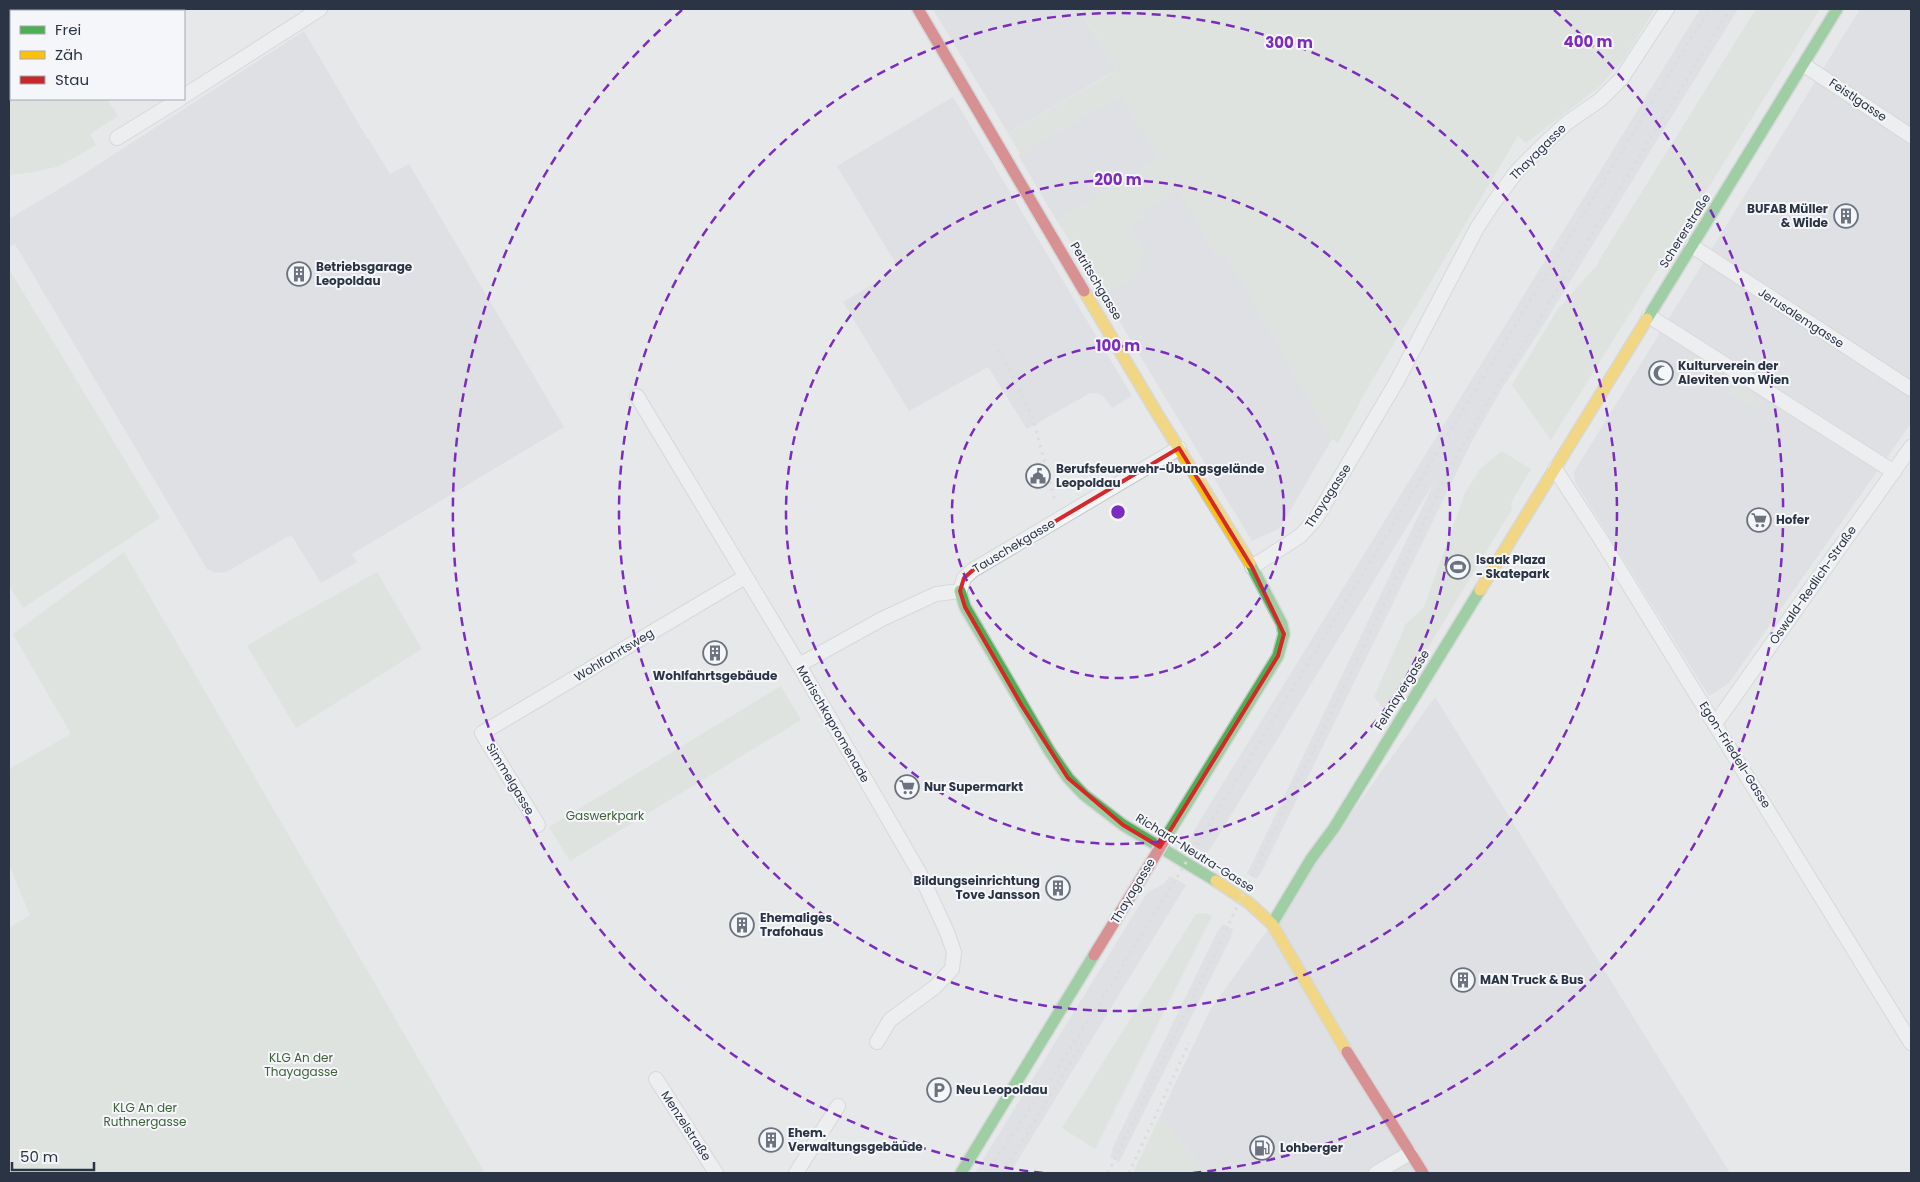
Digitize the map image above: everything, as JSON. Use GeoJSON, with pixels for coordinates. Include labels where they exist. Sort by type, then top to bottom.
{"type":"FeatureCollection","features":[{"type":"Feature","properties":{"kind":"street"},"geometry":{"type":"LineString","coordinates":[[185,95],[320,9]]}},
{"type":"Feature","properties":{"kind":"street","name":"Petritschgasse"},"geometry":{"type":"LineString","coordinates":[[918,9],[1234,540],[1252,567]]}},
{"type":"Feature","properties":{"kind":"street","name":"Thayagasse"},"geometry":{"type":"LineString","coordinates":[[961,1173],[1278,656],[1284,634],[1282,624],[1252,567],[1300,536],[1315,520],[1397,382],[1477,228],[1506,185],[1551,136],[1600,100],[1622,78],[1667,9]]}},
{"type":"Feature","properties":{"kind":"street","name":"Schererstraße"},"geometry":{"type":"LineString","coordinates":[[1555,469],[1838,9]]}},
{"type":"Feature","properties":{"kind":"street","name":"Feistlgasse"},"geometry":{"type":"LineString","coordinates":[[1804,65],[1911,136]]}},
{"type":"Feature","properties":{"kind":"street"},"geometry":{"type":"LineString","coordinates":[[117,138],[178,100]]}},
{"type":"Feature","properties":{"kind":"street","name":"Jerusalemgasse"},"geometry":{"type":"LineString","coordinates":[[1692,246],[1911,389]]}},
{"type":"Feature","properties":{"kind":"street"},"geometry":{"type":"LineString","coordinates":[[1649,316],[1894,472]]}},
{"type":"Feature","properties":{"kind":"street","name":"Marischkapromenade"},"geometry":{"type":"LineString","coordinates":[[637,396],[799,665],[919,872],[940,914],[954,952],[952,969],[934,987],[890,1020],[877,1042]]}},
{"type":"Feature","properties":{"kind":"street","name":"Oswald-Redlich-Straße"},"geometry":{"type":"LineString","coordinates":[[1715,724],[1911,447]]}},
{"type":"Feature","properties":{"kind":"street","name":"Tauschekgasse"},"geometry":{"type":"LineString","coordinates":[[960,591],[964,578],[973,570],[1179,448]]}},
{"type":"Feature","properties":{"kind":"street","name":"Egon-Friedell-Gasse"},"geometry":{"type":"LineString","coordinates":[[1555,469],[1600,538],[1911,1043]]}},
{"type":"Feature","properties":{"kind":"street","name":"Felmayergasse"},"geometry":{"type":"LineString","coordinates":[[1272,924],[1311,859],[1334,828],[1555,469]]}},
{"type":"Feature","properties":{"kind":"street","name":"Wohlfahrtsweg"},"geometry":{"type":"LineString","coordinates":[[482,733],[745,577]]}},
{"type":"Feature","properties":{"kind":"street"},"geometry":{"type":"LineString","coordinates":[[799,665],[882,619],[936,594],[960,591]]}},
{"type":"Feature","properties":{"kind":"street","name":"Richard-Neutra-Gasse"},"geometry":{"type":"LineString","coordinates":[[960,591],[965,607],[1045,744],[1068,778],[1084,795],[1123,824],[1233,891],[1272,924],[1327,1020],[1423,1173]]}},
{"type":"Feature","properties":{"kind":"street","name":"Simmelgasse"},"geometry":{"type":"LineString","coordinates":[[482,733],[538,825]]}},
{"type":"Feature","properties":{"kind":"street","name":"Menzelstraße"},"geometry":{"type":"LineString","coordinates":[[656,1079],[716,1173]]}},
{"type":"Feature","properties":{"kind":"street"},"geometry":{"type":"LineString","coordinates":[[796,1173],[838,1106]]}},
{"type":"Feature","properties":{"kind":"street"},"geometry":{"type":"LineString","coordinates":[[1376,1173],[1410,1153]]}},
{"type":"Feature","properties":{"kind":"highlighted area"},"geometry":{"type":"Polygon","coordinates":[[[1179,448],[1252,567],[1284,634],[1278,656],[1160,847],[1123,825],[1068,778],[1022,706],[965,607],[960,591],[964,578],[973,570],[1179,448]]]}},
{"type":"Feature","properties":{"kind":"shaded area"},"geometry":{"type":"Polygon","coordinates":[[[933,9],[1079,9],[1116,70],[1008,133],[933,9]]]}},
{"type":"Feature","properties":{"kind":"shaded area"},"geometry":{"type":"Polygon","coordinates":[[[1700,9],[1738,9],[1539,332],[1501,390],[1472,441],[1262,871],[1257,879],[1247,874],[1436,479],[1212,846],[1201,860],[1185,850],[1196,827],[1700,9]]]}},
{"type":"Feature","properties":{"kind":"shaded area"},"geometry":{"type":"Polygon","coordinates":[[[1860,9],[1911,9],[1911,423],[1729,683],[1709,696],[1575,482],[1574,472],[1860,9]]]}},
{"type":"Feature","properties":{"kind":"shaded area"},"geometry":{"type":"Polygon","coordinates":[[[304,31],[390,174],[409,164],[564,427],[352,554],[357,562],[321,583],[292,536],[287,537],[226,572],[215,573],[207,569],[15,244],[11,246],[9,241],[9,219],[76,179],[304,31]]]}},
{"type":"Feature","properties":{"kind":"shaded area"},"geometry":{"type":"Polygon","coordinates":[[[1121,95],[1160,159],[1057,221],[1018,155],[1121,95]]]}},
{"type":"Feature","properties":{"kind":"shaded area"},"geometry":{"type":"Polygon","coordinates":[[[953,97],[1132,396],[1112,408],[1103,396],[1097,393],[1090,393],[1027,429],[988,367],[909,411],[843,302],[899,269],[837,166],[953,97]]]}},
{"type":"Feature","properties":{"kind":"shaded area"},"geometry":{"type":"Polygon","coordinates":[[[1178,189],[1217,255],[1224,251],[1332,439],[1280,528],[1252,541],[1104,296],[1144,253],[1129,228],[1143,210],[1178,189]]]}},
{"type":"Feature","properties":{"kind":"shaded area"},"geometry":{"type":"Polygon","coordinates":[[[1435,697],[1730,1173],[1203,1173],[1192,1155],[1160,1116],[1210,1010],[1435,697]]]}},
{"type":"Feature","properties":{"kind":"shaded area"},"geometry":{"type":"Polygon","coordinates":[[[1170,876],[1186,885],[1010,1173],[975,1173],[1147,893],[1165,883],[1170,876]]]}},
{"type":"Feature","properties":{"kind":"shaded area"},"geometry":{"type":"Polygon","coordinates":[[[1223,924],[1233,929],[1231,937],[1119,1162],[1110,1157],[1114,1145],[1217,932],[1223,924]]]}},
{"type":"Feature","properties":{"kind":"green space"},"geometry":{"type":"Polygon","coordinates":[[[9,9],[45,9],[10,10],[10,100],[108,100],[118,116],[90,134],[96,145],[60,166],[9,175],[9,9]]]}},
{"type":"Feature","properties":{"kind":"green space"},"geometry":{"type":"Polygon","coordinates":[[[1080,9],[1655,9],[1624,59],[1599,87],[1526,143],[1518,136],[1371,382],[1338,443],[1332,439],[1224,252],[1218,256],[1178,190],[1143,210],[1147,217],[1129,228],[1144,253],[1138,276],[1104,295],[1057,221],[1160,159],[1121,95],[1020,154],[1008,133],[1116,71],[1080,9]]]}},
{"type":"Feature","properties":{"kind":"green space"},"geometry":{"type":"Polygon","coordinates":[[[1756,9],[1820,9],[1551,440],[1512,385],[1558,309],[1599,263],[1756,9]]]}},
{"type":"Feature","properties":{"kind":"green space"},"geometry":{"type":"Polygon","coordinates":[[[9,269],[160,518],[23,608],[9,585],[9,269]]]}},
{"type":"Feature","properties":{"kind":"green space"},"geometry":{"type":"Polygon","coordinates":[[[1734,385],[1761,402],[1756,410],[1729,393],[1734,385]]]}},
{"type":"Feature","properties":{"kind":"green space","name":"Isaak Plaza - Skatepark"},"geometry":{"type":"Polygon","coordinates":[[[1502,451],[1531,469],[1511,503],[1512,509],[1388,714],[1374,697],[1406,624],[1424,607],[1465,493],[1480,469],[1502,451]]]}},
{"type":"Feature","properties":{"kind":"green space","name":"KLG An der Thayagasse"},"geometry":{"type":"Polygon","coordinates":[[[124,552],[485,1173],[9,1173],[9,928],[30,915],[9,865],[9,769],[71,734],[13,634],[124,552]]]}},
{"type":"Feature","properties":{"kind":"green space"},"geometry":{"type":"Polygon","coordinates":[[[377,572],[422,649],[296,728],[247,646],[377,572]]]}},
{"type":"Feature","properties":{"kind":"green space","name":"Gaswerkpark"},"geometry":{"type":"Polygon","coordinates":[[[781,686],[801,720],[570,861],[549,827],[781,686]]]}},
{"type":"Feature","properties":{"kind":"green space"},"geometry":{"type":"Polygon","coordinates":[[[1205,913],[1212,916],[1095,1149],[1062,1128],[1196,914],[1205,913]]]}},
{"type":"Feature","properties":{"kind":"green space"},"geometry":{"type":"Polygon","coordinates":[[[1160,1116],[1192,1155],[1203,1173],[1133,1173],[1160,1116]]]}},
{"type":"Feature","properties":{"kind":"railway"},"geometry":{"type":"LineString","coordinates":[[986,1173],[1052,1077],[1114,980],[1709,9]]}},
{"type":"Feature","properties":{"kind":"railway"},"geometry":{"type":"LineString","coordinates":[[1108,1173],[1452,464],[1482,412],[1730,9]]}},
{"type":"Feature","properties":{"kind":"railway"},"geometry":{"type":"LineString","coordinates":[[994,343],[1010,370],[1033,419],[1055,501]]}},
{"type":"Feature","properties":{"kind":"railway"},"geometry":{"type":"LineString","coordinates":[[1003,1173],[1083,1042]]}},
{"type":"Feature","properties":{"kind":"railway"},"geometry":{"type":"LineString","coordinates":[[1129,1173],[1189,1043]]}},
{"type":"Feature","properties":{"kind":"traffic: fast"},"geometry":{"type":"LineString","coordinates":[[1647,319],[1837,9]]}},
{"type":"Feature","properties":{"kind":"traffic: fast"},"geometry":{"type":"LineString","coordinates":[[1165,839],[1278,656],[1284,634],[1282,624],[1250,563]]}},
{"type":"Feature","properties":{"kind":"traffic: fast"},"geometry":{"type":"LineString","coordinates":[[1272,924],[1311,859],[1334,828],[1480,590]]}},
{"type":"Feature","properties":{"kind":"traffic: fast"},"geometry":{"type":"LineString","coordinates":[[960,591],[965,607],[1050,752],[1068,778],[1084,795],[1123,825],[1216,881]]}},
{"type":"Feature","properties":{"kind":"traffic: fast"},"geometry":{"type":"LineString","coordinates":[[961,1173],[1094,955]]}},
{"type":"Feature","properties":{"kind":"traffic: slow"},"geometry":{"type":"LineString","coordinates":[[1084,291],[1250,563]]}},
{"type":"Feature","properties":{"kind":"traffic: slow"},"geometry":{"type":"LineString","coordinates":[[1480,590],[1647,319]]}},
{"type":"Feature","properties":{"kind":"traffic: slow"},"geometry":{"type":"LineString","coordinates":[[1216,881],[1249,903],[1272,924],[1347,1052]]}},
{"type":"Feature","properties":{"kind":"traffic: jam"},"geometry":{"type":"LineString","coordinates":[[918,9],[1084,291]]}},
{"type":"Feature","properties":{"kind":"traffic: jam"},"geometry":{"type":"LineString","coordinates":[[1150,864],[1165,839]]}},
{"type":"Feature","properties":{"kind":"traffic: jam"},"geometry":{"type":"LineString","coordinates":[[1094,955],[1150,864]]}},
{"type":"Feature","properties":{"kind":"traffic: jam"},"geometry":{"type":"LineString","coordinates":[[1347,1052],[1423,1173]]}},
{"type":"Feature","properties":{"kind":"place","name":"BUFAB Müller & Wilde"},"geometry":{"type":"Point","coordinates":[1846,216]}},
{"type":"Feature","properties":{"kind":"place","name":"Betriebsgarage Leopoldau"},"geometry":{"type":"Point","coordinates":[299,274]}},
{"type":"Feature","properties":{"kind":"place","name":"Kulturverein der Aleviten von Wien"},"geometry":{"type":"Point","coordinates":[1661,373]}},
{"type":"Feature","properties":{"kind":"place","name":"Berufsfeuerwehr-Übungsgelände Leopoldau"},"geometry":{"type":"Point","coordinates":[1038,476]}},
{"type":"Feature","properties":{"kind":"place","name":"Hofer"},"geometry":{"type":"Point","coordinates":[1759,520]}},
{"type":"Feature","properties":{"kind":"place","name":"Isaak Plaza - Skatepark"},"geometry":{"type":"Point","coordinates":[1458,567]}},
{"type":"Feature","properties":{"kind":"place","name":"Wohlfahrtsgebäude"},"geometry":{"type":"Point","coordinates":[715,653]}},
{"type":"Feature","properties":{"kind":"place","name":"Nur Supermarkt"},"geometry":{"type":"Point","coordinates":[907,787]}},
{"type":"Feature","properties":{"kind":"place","name":"Bildungseinrichtung Tove Jansson"},"geometry":{"type":"Point","coordinates":[1058,888]}},
{"type":"Feature","properties":{"kind":"place","name":"Ehemaliges Trafohaus"},"geometry":{"type":"Point","coordinates":[742,925]}},
{"type":"Feature","properties":{"kind":"place","name":"MAN Truck & Bus"},"geometry":{"type":"Point","coordinates":[1463,980]}},
{"type":"Feature","properties":{"kind":"place","name":"Neu Leopoldau"},"geometry":{"type":"Point","coordinates":[939,1090]}},
{"type":"Feature","properties":{"kind":"place","name":"Ehem. Verwaltungsgebäude"},"geometry":{"type":"Point","coordinates":[771,1140]}},
{"type":"Feature","properties":{"kind":"place","name":"Lohberger"},"geometry":{"type":"Point","coordinates":[1262,1148]}},
{"type":"Feature","properties":{"kind":"park label","name":"KLG An der Ruthnergasse"},"geometry":{"type":"Point","coordinates":[145,1115]}}]}
